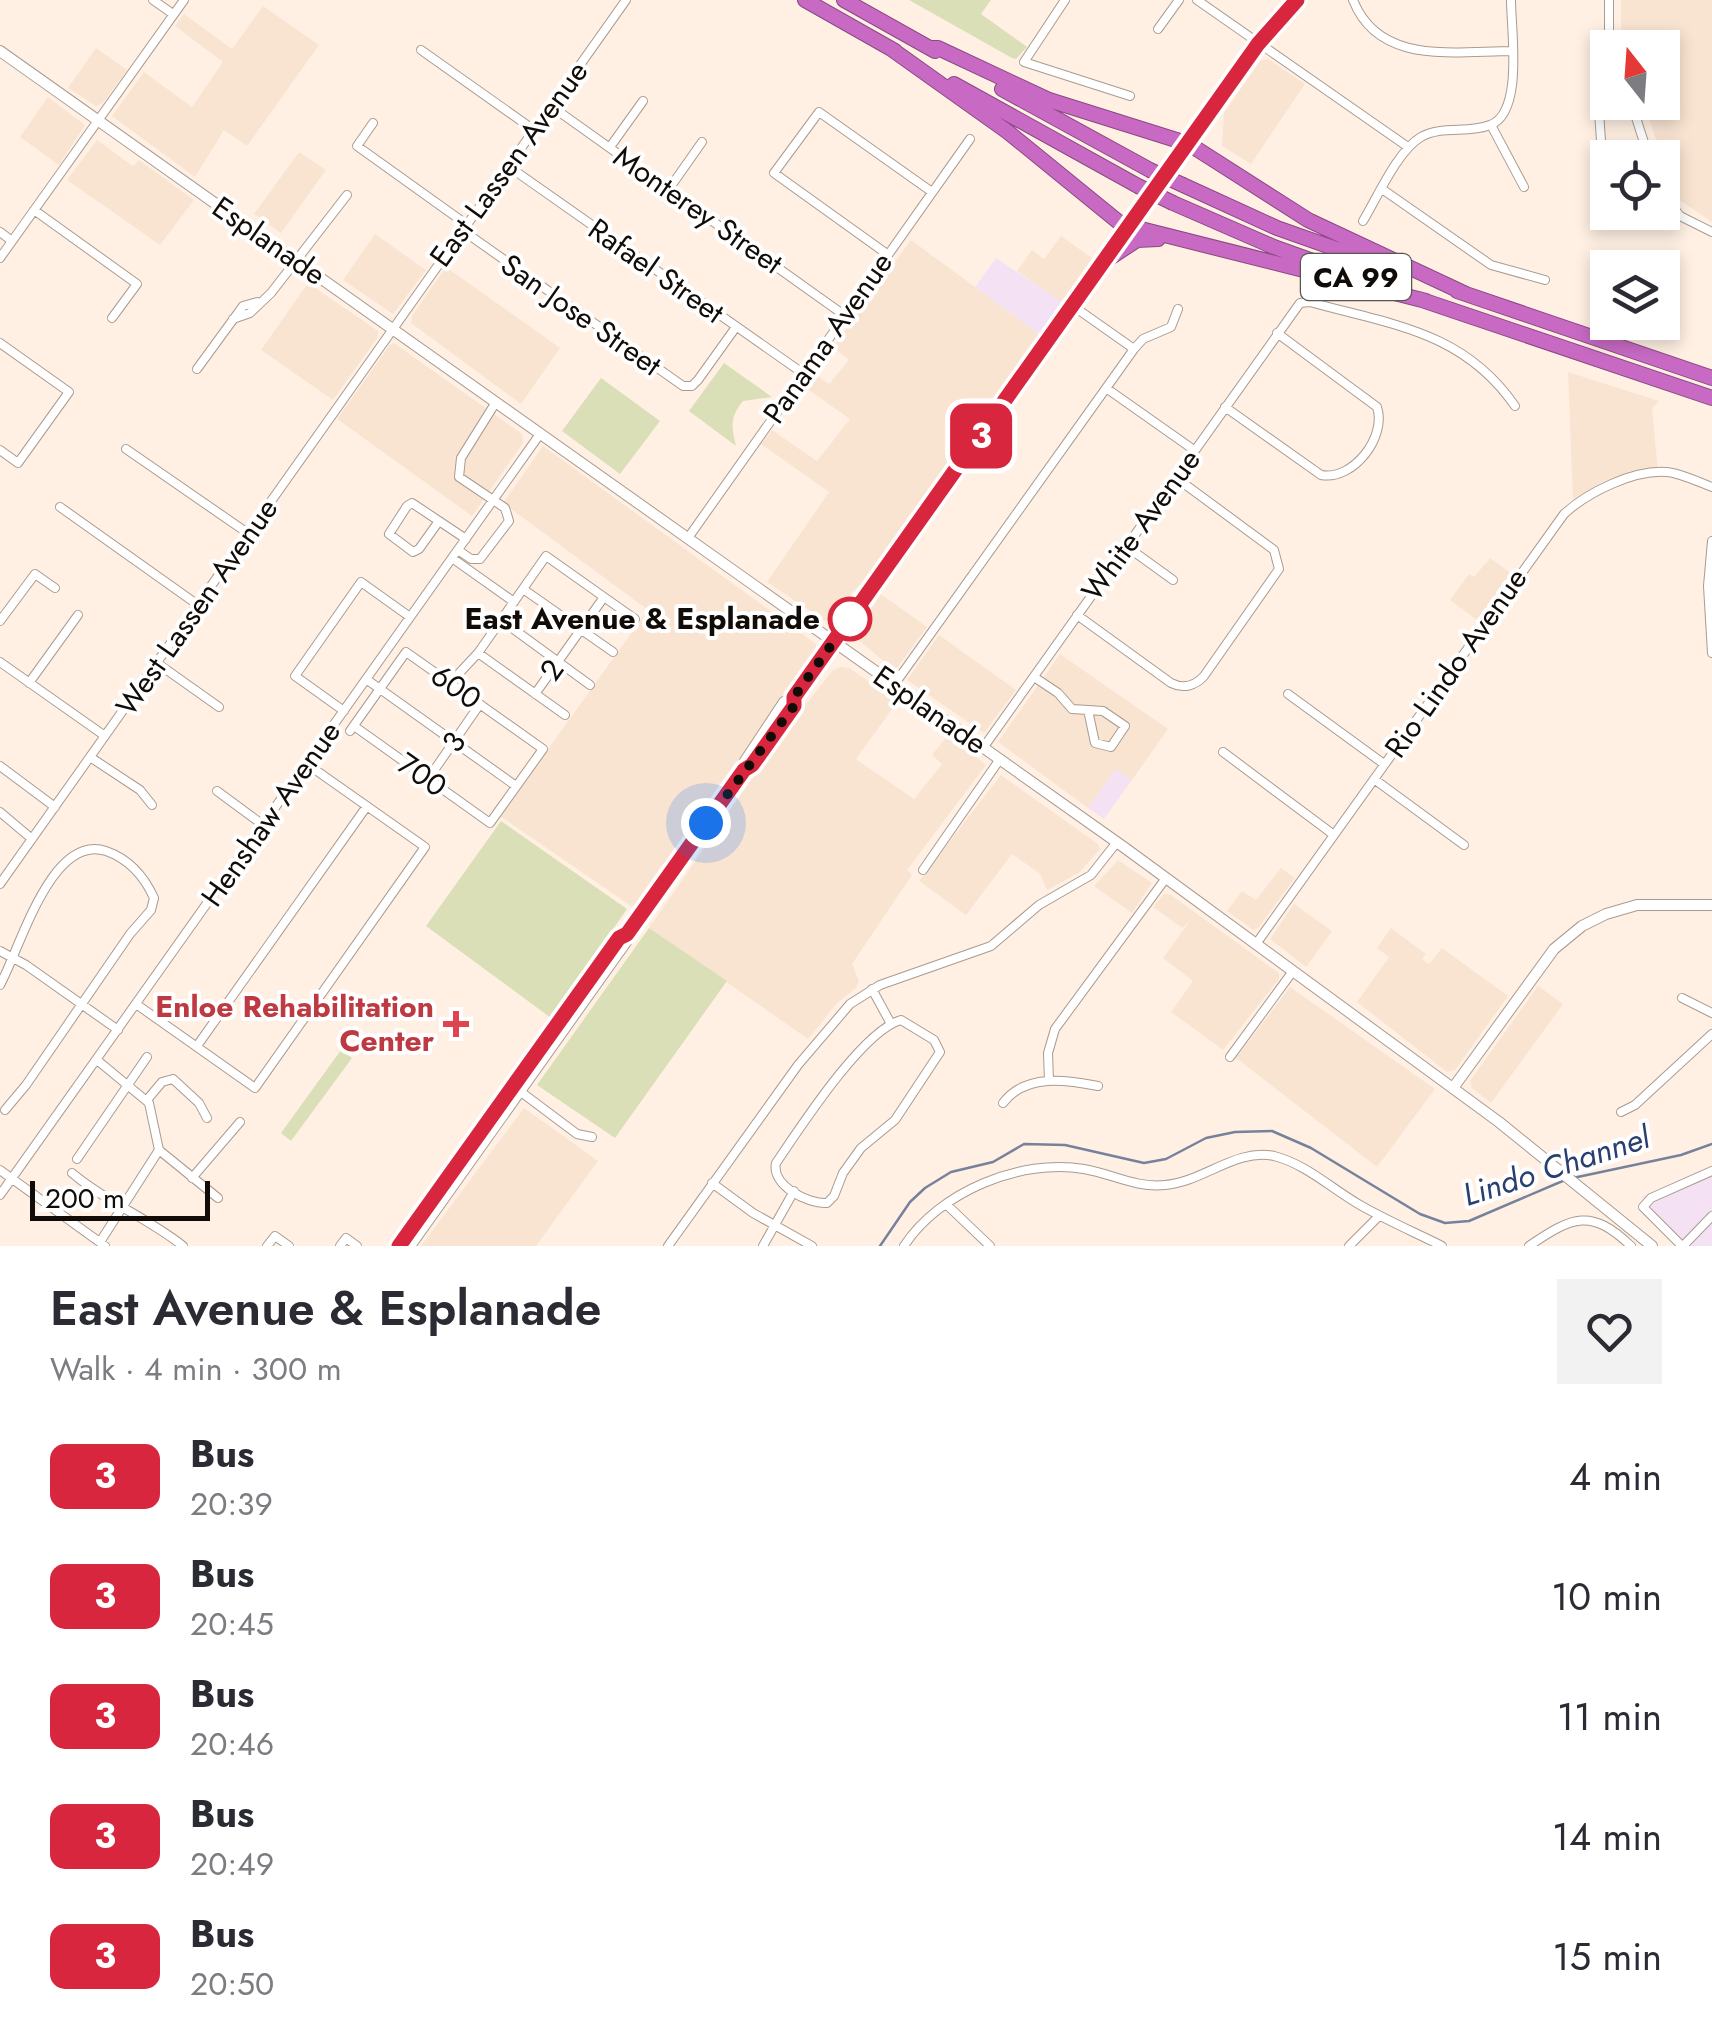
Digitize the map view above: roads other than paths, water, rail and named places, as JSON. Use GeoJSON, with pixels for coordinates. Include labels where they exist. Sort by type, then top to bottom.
{"type":"FeatureCollection","features":[{"type":"Feature","properties":{"kind":"highway","name":"CA 99"},"geometry":{"type":"LineString","coordinates":[[804,0],[1138,186],[1274,247],[1712,398]]}},
{"type":"Feature","properties":{"kind":"highway","name":"CA 99"},"geometry":{"type":"LineString","coordinates":[[844,0],[1150,170],[1278,228],[1712,378]]}},
{"type":"Feature","properties":{"kind":"highway"},"geometry":{"type":"LineString","coordinates":[[890,48],[988,117],[1121,224],[1426,301]]}},
{"type":"Feature","properties":{"kind":"highway"},"geometry":{"type":"LineString","coordinates":[[930,48],[938,48],[1049,100],[1189,144],[1308,220],[1466,294]]}},
{"type":"Feature","properties":{"kind":"highway"},"geometry":{"type":"LineString","coordinates":[[1106,261],[1144,238],[1220,250]]}},
{"type":"Feature","properties":{"kind":"main road"},"geometry":{"type":"LineString","coordinates":[[410,1246],[619,938],[627,934],[744,770],[752,765],[794,706],[794,697],[1258,44],[1298,0]]}},
{"type":"Feature","properties":{"kind":"main road","name":"Esplanade"},"geometry":{"type":"LineString","coordinates":[[0,51],[1117,842],[1453,1088],[1652,1246]]}},
{"type":"Feature","properties":{"kind":"main road"},"geometry":{"type":"LineString","coordinates":[[1453,1088],[1554,949],[1582,926],[1637,905],[1712,905]]}},
{"type":"Feature","properties":{"kind":"main road"},"geometry":{"type":"LineString","coordinates":[[400,1246],[517,1089]]}},
{"type":"Feature","properties":{"kind":"street"},"geometry":{"type":"LineString","coordinates":[[153,0],[174,14]]}},
{"type":"Feature","properties":{"kind":"street"},"geometry":{"type":"LineString","coordinates":[[0,258],[184,0]]}},
{"type":"Feature","properties":{"kind":"street","name":"East Lassen Avenue"},"geometry":{"type":"LineString","coordinates":[[392,328],[626,0]]}},
{"type":"Feature","properties":{"kind":"street"},"geometry":{"type":"LineString","coordinates":[[1065,0],[1024,62],[1130,96]]}},
{"type":"Feature","properties":{"kind":"street"},"geometry":{"type":"LineString","coordinates":[[1158,29],[1179,0]]}},
{"type":"Feature","properties":{"kind":"street"},"geometry":{"type":"LineString","coordinates":[[1197,0],[1408,148]]}},
{"type":"Feature","properties":{"kind":"street"},"geometry":{"type":"LineString","coordinates":[[1354,0],[1373,30],[1407,49],[1512,52]]}},
{"type":"Feature","properties":{"kind":"street"},"geometry":{"type":"LineString","coordinates":[[1363,221],[1408,148],[1430,133],[1491,125],[1503,114],[1512,98],[1511,0]]}},
{"type":"Feature","properties":{"kind":"street"},"geometry":{"type":"LineString","coordinates":[[1609,0],[1609,30]]}},
{"type":"Feature","properties":{"kind":"street"},"geometry":{"type":"LineString","coordinates":[[420,50],[534,130]]}},
{"type":"Feature","properties":{"kind":"street"},"geometry":{"type":"LineString","coordinates":[[610,147],[643,100]]}},
{"type":"Feature","properties":{"kind":"street","name":"Monterey Street"},"geometry":{"type":"LineString","coordinates":[[551,106],[844,315]]}},
{"type":"Feature","properties":{"kind":"street"},"geometry":{"type":"LineString","coordinates":[[888,254],[774,173],[819,112],[932,192]]}},
{"type":"Feature","properties":{"kind":"street"},"geometry":{"type":"LineString","coordinates":[[373,123],[356,146],[464,227]]}},
{"type":"Feature","properties":{"kind":"street"},"geometry":{"type":"LineString","coordinates":[[1491,125],[1524,187]]}},
{"type":"Feature","properties":{"kind":"street","name":"Panama Avenue"},"geometry":{"type":"LineString","coordinates":[[688,538],[970,139]]}},
{"type":"Feature","properties":{"kind":"street"},"geometry":{"type":"LineString","coordinates":[[668,189],[702,142]]}},
{"type":"Feature","properties":{"kind":"street","name":"Rafael Street"},"geometry":{"type":"LineString","coordinates":[[508,166],[804,374]]}},
{"type":"Feature","properties":{"kind":"street"},"geometry":{"type":"LineString","coordinates":[[1382,189],[1492,265],[1544,280]]}},
{"type":"Feature","properties":{"kind":"street"},"geometry":{"type":"LineString","coordinates":[[197,369],[233,319],[271,293],[347,195]]}},
{"type":"Feature","properties":{"kind":"street"},"geometry":{"type":"LineString","coordinates":[[34,210],[137,284],[112,318]]}},
{"type":"Feature","properties":{"kind":"street"},"geometry":{"type":"LineString","coordinates":[[1680,216],[1712,232]]}},
{"type":"Feature","properties":{"kind":"street","name":"San Jose Street"},"geometry":{"type":"LineString","coordinates":[[464,227],[683,386],[692,386],[698,380],[736,328]]}},
{"type":"Feature","properties":{"kind":"street"},"geometry":{"type":"LineString","coordinates":[[0,232],[12,241]]}},
{"type":"Feature","properties":{"kind":"street","name":"White Avenue"},"geometry":{"type":"LineString","coordinates":[[983,748],[1300,303],[1310,302],[1440,339],[1490,373],[1515,406]]}},
{"type":"Feature","properties":{"kind":"street"},"geometry":{"type":"LineString","coordinates":[[1073,306],[1134,349]]}},
{"type":"Feature","properties":{"kind":"street"},"geometry":{"type":"LineString","coordinates":[[894,685],[1134,349],[1146,336],[1171,327],[1178,309]]}},
{"type":"Feature","properties":{"kind":"street","name":"West Lassen Avenue"},"geometry":{"type":"LineString","coordinates":[[0,884],[392,328]]}},
{"type":"Feature","properties":{"kind":"street"},"geometry":{"type":"LineString","coordinates":[[1225,407],[1322,475],[1340,475],[1356,463],[1378,430],[1377,407],[1277,333]]}},
{"type":"Feature","properties":{"kind":"street"},"geometry":{"type":"LineString","coordinates":[[0,343],[69,392],[18,463],[0,450]]}},
{"type":"Feature","properties":{"kind":"street"},"geometry":{"type":"LineString","coordinates":[[1106,388],[1194,450]]}},
{"type":"Feature","properties":{"kind":"street"},"geometry":{"type":"LineString","coordinates":[[455,554],[474,560],[484,556],[510,518],[506,509],[459,477],[462,458],[496,402]]}},
{"type":"Feature","properties":{"kind":"street","name":"Henshaw Avenue"},"geometry":{"type":"LineString","coordinates":[[0,1194],[540,434]]}},
{"type":"Feature","properties":{"kind":"street"},"geometry":{"type":"LineString","coordinates":[[126,449],[249,534]]}},
{"type":"Feature","properties":{"kind":"street","name":"Rio Lindo Avenue"},"geometry":{"type":"LineString","coordinates":[[1256,944],[1544,539],[1572,506],[1618,481],[1666,472],[1712,487]]}},
{"type":"Feature","properties":{"kind":"street"},"geometry":{"type":"LineString","coordinates":[[1076,615],[1172,683],[1184,686],[1193,685],[1204,676],[1258,601],[1278,569],[1274,550],[1175,477]]}},
{"type":"Feature","properties":{"kind":"street"},"geometry":{"type":"LineString","coordinates":[[439,521],[414,552],[389,534],[410,504],[439,521],[466,539]]}},
{"type":"Feature","properties":{"kind":"street"},"geometry":{"type":"LineString","coordinates":[[60,507],[198,605]]}},
{"type":"Feature","properties":{"kind":"street"},"geometry":{"type":"LineString","coordinates":[[1712,541],[1708,586],[1712,653]]}},
{"type":"Feature","properties":{"kind":"street"},"geometry":{"type":"LineString","coordinates":[[1126,546],[1173,580]]}},
{"type":"Feature","properties":{"kind":"street"},"geometry":{"type":"LineString","coordinates":[[455,554],[514,602]]}},
{"type":"Feature","properties":{"kind":"street"},"geometry":{"type":"LineString","coordinates":[[450,683],[478,653],[546,556],[636,618]]}},
{"type":"Feature","properties":{"kind":"street"},"geometry":{"type":"LineString","coordinates":[[0,621],[34,574],[55,588]]}},
{"type":"Feature","properties":{"kind":"street"},"geometry":{"type":"LineString","coordinates":[[344,710],[295,676],[361,582],[410,617]]}},
{"type":"Feature","properties":{"kind":"street"},"geometry":{"type":"LineString","coordinates":[[523,589],[613,652]]}},
{"type":"Feature","properties":{"kind":"street","name":"2"},"geometry":{"type":"LineString","coordinates":[[536,694],[604,597]]}},
{"type":"Feature","properties":{"kind":"street"},"geometry":{"type":"LineString","coordinates":[[29,683],[78,614]]}},
{"type":"Feature","properties":{"kind":"street"},"geometry":{"type":"LineString","coordinates":[[501,620],[590,684]]}},
{"type":"Feature","properties":{"kind":"street","name":"600"},"geometry":{"type":"LineString","coordinates":[[352,728],[380,689],[406,652],[542,749],[516,786],[454,742],[380,689],[366,679]]}},
{"type":"Feature","properties":{"kind":"street"},"geometry":{"type":"LineString","coordinates":[[478,653],[565,714]]}},
{"type":"Feature","properties":{"kind":"street"},"geometry":{"type":"LineString","coordinates":[[0,662],[104,736]]}},
{"type":"Feature","properties":{"kind":"street"},"geometry":{"type":"LineString","coordinates":[[157,663],[219,707]]}},
{"type":"Feature","properties":{"kind":"street"},"geometry":{"type":"LineString","coordinates":[[1034,678],[1058,693],[1072,709],[1088,710],[1104,711],[1125,726],[1111,747],[1095,743],[1088,710]]}},
{"type":"Feature","properties":{"kind":"street"},"geometry":{"type":"LineString","coordinates":[[1288,694],[1384,764]]}},
{"type":"Feature","properties":{"kind":"street","name":"3"},"geometry":{"type":"LineString","coordinates":[[428,779],[480,704]]}},
{"type":"Feature","properties":{"kind":"street","name":"700"},"geometry":{"type":"LineString","coordinates":[[352,728],[490,823],[516,786]]}},
{"type":"Feature","properties":{"kind":"street"},"geometry":{"type":"LineString","coordinates":[[1223,752],[1334,835]]}},
{"type":"Feature","properties":{"kind":"street"},"geometry":{"type":"LineString","coordinates":[[90,757],[143,792],[152,805]]}},
{"type":"Feature","properties":{"kind":"street"},"geometry":{"type":"LineString","coordinates":[[923,870],[1000,760]]}},
{"type":"Feature","properties":{"kind":"street"},"geometry":{"type":"LineString","coordinates":[[136,1004],[255,1088],[425,848],[306,764]]}},
{"type":"Feature","properties":{"kind":"street"},"geometry":{"type":"LineString","coordinates":[[0,766],[55,807]]}},
{"type":"Feature","properties":{"kind":"street"},"geometry":{"type":"LineString","coordinates":[[1374,778],[1464,845]]}},
{"type":"Feature","properties":{"kind":"street"},"geometry":{"type":"LineString","coordinates":[[216,791],[263,825]]}},
{"type":"Feature","properties":{"kind":"street"},"geometry":{"type":"LineString","coordinates":[[197,1046],[367,806]]}},
{"type":"Feature","properties":{"kind":"street"},"geometry":{"type":"LineString","coordinates":[[0,812],[32,838]]}},
{"type":"Feature","properties":{"kind":"street"},"geometry":{"type":"LineString","coordinates":[[668,1246],[818,1040],[846,1008],[872,989],[991,946],[1039,906],[1091,875],[1117,842]]}},
{"type":"Feature","properties":{"kind":"street"},"geometry":{"type":"LineString","coordinates":[[0,984],[34,908],[66,862],[89,848],[120,857],[142,877],[154,896],[154,904],[5,1110]]}},
{"type":"Feature","properties":{"kind":"street"},"geometry":{"type":"LineString","coordinates":[[1049,1081],[1048,1053],[1055,1029],[1166,878]]}},
{"type":"Feature","properties":{"kind":"street"},"geometry":{"type":"LineString","coordinates":[[0,951],[118,1030]]}},
{"type":"Feature","properties":{"kind":"street"},"geometry":{"type":"LineString","coordinates":[[1230,1056],[1293,971]]}},
{"type":"Feature","properties":{"kind":"street"},"geometry":{"type":"LineString","coordinates":[[872,989],[891,1024]]}},
{"type":"Feature","properties":{"kind":"street"},"geometry":{"type":"LineString","coordinates":[[1682,998],[1712,1013]]}},
{"type":"Feature","properties":{"kind":"street"},"geometry":{"type":"LineString","coordinates":[[907,1022],[929,1036],[939,1046],[938,1059],[895,1120],[861,1148],[843,1173],[832,1199],[816,1204],[777,1180],[776,1163],[829,1089],[869,1041],[891,1024],[907,1022]]}},
{"type":"Feature","properties":{"kind":"street"},"geometry":{"type":"LineString","coordinates":[[1621,1112],[1636,1105],[1712,1034]]}},
{"type":"Feature","properties":{"kind":"street"},"geometry":{"type":"LineString","coordinates":[[77,1159],[146,1057]]}},
{"type":"Feature","properties":{"kind":"street"},"geometry":{"type":"LineString","coordinates":[[0,1170],[103,1244],[121,1205],[158,1150],[147,1100],[96,1060]]}},
{"type":"Feature","properties":{"kind":"street"},"geometry":{"type":"LineString","coordinates":[[147,1100],[162,1082],[173,1079],[208,1118]]}},
{"type":"Feature","properties":{"kind":"street"},"geometry":{"type":"LineString","coordinates":[[1003,1102],[1018,1089],[1049,1081],[1098,1086]]}},
{"type":"Feature","properties":{"kind":"street"},"geometry":{"type":"LineString","coordinates":[[517,1089],[577,1134],[592,1138]]}},
{"type":"Feature","properties":{"kind":"street"},"geometry":{"type":"LineString","coordinates":[[192,1178],[240,1122]]}},
{"type":"Feature","properties":{"kind":"street"},"geometry":{"type":"LineString","coordinates":[[158,1150],[218,1198]]}},
{"type":"Feature","properties":{"kind":"street"},"geometry":{"type":"LineString","coordinates":[[918,1246],[906,1242],[947,1205],[984,1182],[1033,1169],[1073,1167],[1138,1185],[1161,1186],[1194,1180],[1238,1159],[1260,1155],[1295,1164],[1379,1216],[1442,1246]]}},
{"type":"Feature","properties":{"kind":"street"},"geometry":{"type":"LineString","coordinates":[[1712,1171],[1652,1198],[1644,1207],[1682,1246],[1712,1216]]}},
{"type":"Feature","properties":{"kind":"street"},"geometry":{"type":"LineString","coordinates":[[72,1174],[183,1246]]}},
{"type":"Feature","properties":{"kind":"street"},"geometry":{"type":"LineString","coordinates":[[712,1184],[812,1246]]}},
{"type":"Feature","properties":{"kind":"street"},"geometry":{"type":"LineString","coordinates":[[762,1246],[794,1191]]}},
{"type":"Feature","properties":{"kind":"street"},"geometry":{"type":"LineString","coordinates":[[947,1205],[990,1246]]}},
{"type":"Feature","properties":{"kind":"street"},"geometry":{"type":"LineString","coordinates":[[1349,1246],[1379,1216]]}},
{"type":"Feature","properties":{"kind":"street"},"geometry":{"type":"LineString","coordinates":[[1528,1246],[1564,1226],[1589,1220],[1608,1225],[1631,1246]]}},
{"type":"Feature","properties":{"kind":"street"},"geometry":{"type":"LineString","coordinates":[[267,1246],[274,1236],[289,1246]]}},
{"type":"Feature","properties":{"kind":"street"},"geometry":{"type":"LineString","coordinates":[[340,1246],[346,1238],[357,1246]]}},
{"type":"Feature","properties":{"kind":"waterway","name":"Lindo Channel"},"geometry":{"type":"LineString","coordinates":[[880,1246],[910,1202],[925,1188],[951,1172],[993,1162],[1024,1144],[1065,1145],[1144,1163],[1166,1159],[1206,1138],[1272,1131],[1311,1148],[1420,1214],[1445,1223],[1469,1221],[1565,1180]]}},
{"type":"Feature","properties":{"kind":"waterway","name":"Lindo Channel"},"geometry":{"type":"LineString","coordinates":[[1573,1178],[1681,1155],[1712,1144]]}},
{"type":"Feature","properties":{"kind":"place","name":"East Avenue & Esplanade"},"geometry":{"type":"Point","coordinates":[850,619]}},
{"type":"Feature","properties":{"kind":"place","name":"Enloe Rehabilitation Center"},"geometry":{"type":"Point","coordinates":[456,1024]}}]}
